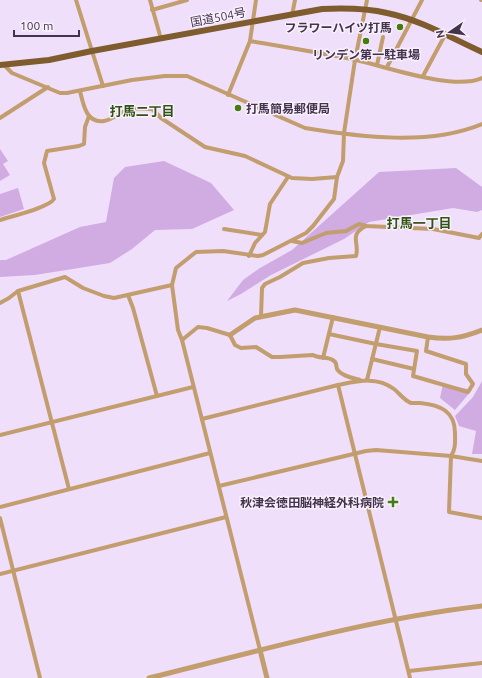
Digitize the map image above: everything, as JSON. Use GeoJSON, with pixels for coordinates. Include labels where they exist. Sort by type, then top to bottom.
{"type":"FeatureCollection","features":[{"type":"Feature","properties":{"kind":"highway","name":"国道504号"},"geometry":{"type":"LineString","coordinates":[[2,65],[49,60],[322,9],[346,8],[366,9],[388,13],[412,20],[482,52]]}},
{"type":"Feature","properties":{"kind":"street"},"geometry":{"type":"LineString","coordinates":[[76,0],[103,86]]}},
{"type":"Feature","properties":{"kind":"street"},"geometry":{"type":"LineString","coordinates":[[150,0],[161,38]]}},
{"type":"Feature","properties":{"kind":"street"},"geometry":{"type":"LineString","coordinates":[[152,10],[187,0]]}},
{"type":"Feature","properties":{"kind":"street"},"geometry":{"type":"LineString","coordinates":[[228,95],[250,41],[256,0]]}},
{"type":"Feature","properties":{"kind":"street"},"geometry":{"type":"LineString","coordinates":[[292,14],[295,0]]}},
{"type":"Feature","properties":{"kind":"street"},"geometry":{"type":"LineString","coordinates":[[267,678],[182,340],[178,330],[172,284],[176,268],[196,252],[223,251],[249,256],[263,256],[292,241],[306,233],[313,226],[334,199],[337,177],[343,161],[344,133],[355,60],[367,0]]}},
{"type":"Feature","properties":{"kind":"street"},"geometry":{"type":"LineString","coordinates":[[387,67],[422,0]]}},
{"type":"Feature","properties":{"kind":"street"},"geometry":{"type":"LineString","coordinates":[[423,76],[445,34]]}},
{"type":"Feature","properties":{"kind":"street"},"geometry":{"type":"LineString","coordinates":[[377,65],[383,37]]}},
{"type":"Feature","properties":{"kind":"street"},"geometry":{"type":"LineString","coordinates":[[250,41],[355,60],[387,67],[393,70],[449,81],[466,82],[482,78]]}},
{"type":"Feature","properties":{"kind":"street"},"geometry":{"type":"LineString","coordinates":[[2,65],[12,73],[60,93],[67,93],[151,77],[186,76],[305,128],[344,133],[395,138],[418,137],[452,133],[470,129],[482,124]]}},
{"type":"Feature","properties":{"kind":"street"},"geometry":{"type":"LineString","coordinates":[[0,118],[48,87]]}},
{"type":"Feature","properties":{"kind":"street"},"geometry":{"type":"LineString","coordinates":[[80,90],[84,106],[89,116],[97,120],[104,121],[128,110],[152,109],[161,118],[205,147],[245,156],[292,178],[312,179],[337,177]]}},
{"type":"Feature","properties":{"kind":"street"},"geometry":{"type":"LineString","coordinates":[[0,220],[36,209],[52,202],[54,199],[53,193],[44,163],[47,151],[84,144],[89,116]]}},
{"type":"Feature","properties":{"kind":"street"},"geometry":{"type":"LineString","coordinates":[[249,256],[255,243],[265,232],[270,204],[288,177]]}},
{"type":"Feature","properties":{"kind":"street"},"geometry":{"type":"LineString","coordinates":[[292,241],[302,243],[326,234],[346,231],[359,224],[366,226],[433,229],[479,238],[482,234]]}},
{"type":"Feature","properties":{"kind":"street"},"geometry":{"type":"LineString","coordinates":[[262,316],[262,288],[265,284],[303,263],[329,258],[356,256],[357,252],[355,238],[358,231],[366,226]]}},
{"type":"Feature","properties":{"kind":"street"},"geometry":{"type":"LineString","coordinates":[[224,229],[262,235]]}},
{"type":"Feature","properties":{"kind":"street"},"geometry":{"type":"LineString","coordinates":[[0,303],[18,291],[65,277],[83,288],[114,298],[172,284]]}},
{"type":"Feature","properties":{"kind":"street"},"geometry":{"type":"LineString","coordinates":[[18,291],[69,489]]}},
{"type":"Feature","properties":{"kind":"street"},"geometry":{"type":"LineString","coordinates":[[128,295],[157,396]]}},
{"type":"Feature","properties":{"kind":"street"},"geometry":{"type":"LineString","coordinates":[[230,336],[255,318],[295,310],[428,337],[454,339],[482,330]]}},
{"type":"Feature","properties":{"kind":"street"},"geometry":{"type":"LineString","coordinates":[[323,358],[333,317]]}},
{"type":"Feature","properties":{"kind":"street"},"geometry":{"type":"LineString","coordinates":[[182,340],[198,326],[207,328],[230,336],[235,345],[241,348],[256,347],[272,356],[313,355],[333,359],[336,362],[336,368],[340,373],[360,380]]}},
{"type":"Feature","properties":{"kind":"street"},"geometry":{"type":"LineString","coordinates":[[366,380],[380,327]]}},
{"type":"Feature","properties":{"kind":"street"},"geometry":{"type":"LineString","coordinates":[[329,334],[417,351],[413,376],[468,392],[473,384],[466,374],[466,364],[426,351],[428,337]]}},
{"type":"Feature","properties":{"kind":"street"},"geometry":{"type":"LineString","coordinates":[[372,359],[414,369]]}},
{"type":"Feature","properties":{"kind":"street"},"geometry":{"type":"LineString","coordinates":[[202,419],[360,380],[376,381],[388,384],[411,402],[439,407],[452,416],[455,432],[455,451],[451,456],[449,512],[482,518]]}},
{"type":"Feature","properties":{"kind":"street"},"geometry":{"type":"LineString","coordinates":[[338,385],[410,678]]}},
{"type":"Feature","properties":{"kind":"street"},"geometry":{"type":"LineString","coordinates":[[0,435],[193,387]]}},
{"type":"Feature","properties":{"kind":"street"},"geometry":{"type":"LineString","coordinates":[[219,486],[376,450],[451,456],[482,461]]}},
{"type":"Feature","properties":{"kind":"street"},"geometry":{"type":"LineString","coordinates":[[0,507],[210,453]]}},
{"type":"Feature","properties":{"kind":"street"},"geometry":{"type":"LineString","coordinates":[[0,574],[226,517]]}},
{"type":"Feature","properties":{"kind":"street"},"geometry":{"type":"LineString","coordinates":[[0,518],[40,678]]}},
{"type":"Feature","properties":{"kind":"street"},"geometry":{"type":"LineString","coordinates":[[149,678],[260,650],[395,619],[482,606]]}},
{"type":"Feature","properties":{"kind":"street"},"geometry":{"type":"LineString","coordinates":[[408,672],[482,663]]}},
{"type":"Feature","properties":{"kind":"shaded area"},"geometry":{"type":"Polygon","coordinates":[[[0,149],[8,161],[3,164],[10,175],[0,181],[0,149]]]}},
{"type":"Feature","properties":{"kind":"shaded area"},"geometry":{"type":"Polygon","coordinates":[[[164,161],[211,183],[234,210],[192,229],[155,230],[132,249],[110,263],[35,275],[0,277],[0,260],[6,260],[80,227],[106,222],[114,178],[125,167],[164,161]]]}},
{"type":"Feature","properties":{"kind":"shaded area"},"geometry":{"type":"Polygon","coordinates":[[[456,168],[482,187],[482,210],[477,212],[453,208],[369,222],[344,239],[271,275],[227,301],[243,280],[260,268],[292,250],[379,172],[456,168]]]}},
{"type":"Feature","properties":{"kind":"shaded area"},"geometry":{"type":"Polygon","coordinates":[[[18,188],[24,209],[0,217],[0,194],[18,188]]]}},
{"type":"Feature","properties":{"kind":"shaded area"},"geometry":{"type":"Polygon","coordinates":[[[482,381],[482,454],[472,454],[476,431],[459,426],[455,416],[473,397],[482,381]]]}},
{"type":"Feature","properties":{"kind":"shaded area"},"geometry":{"type":"Polygon","coordinates":[[[443,384],[472,390],[455,410],[440,398],[443,384]]]}},
{"type":"Feature","properties":{"kind":"place","name":"フラワーハイツ打馬"},"geometry":{"type":"Point","coordinates":[400,27]}},
{"type":"Feature","properties":{"kind":"place","name":"リンデン第一駐車場"},"geometry":{"type":"Point","coordinates":[366,41]}},
{"type":"Feature","properties":{"kind":"place","name":"打馬簡易郵便局"},"geometry":{"type":"Point","coordinates":[238,108]}},
{"type":"Feature","properties":{"kind":"place","name":"秋津会徳田脳神経外科病院"},"geometry":{"type":"Point","coordinates":[393,502]}},
{"type":"Feature","properties":{"kind":"district","name":"打馬二丁目"},"geometry":{"type":"Point","coordinates":[142,111]}},
{"type":"Feature","properties":{"kind":"district","name":"打馬一丁目"},"geometry":{"type":"Point","coordinates":[419,223]}}]}
